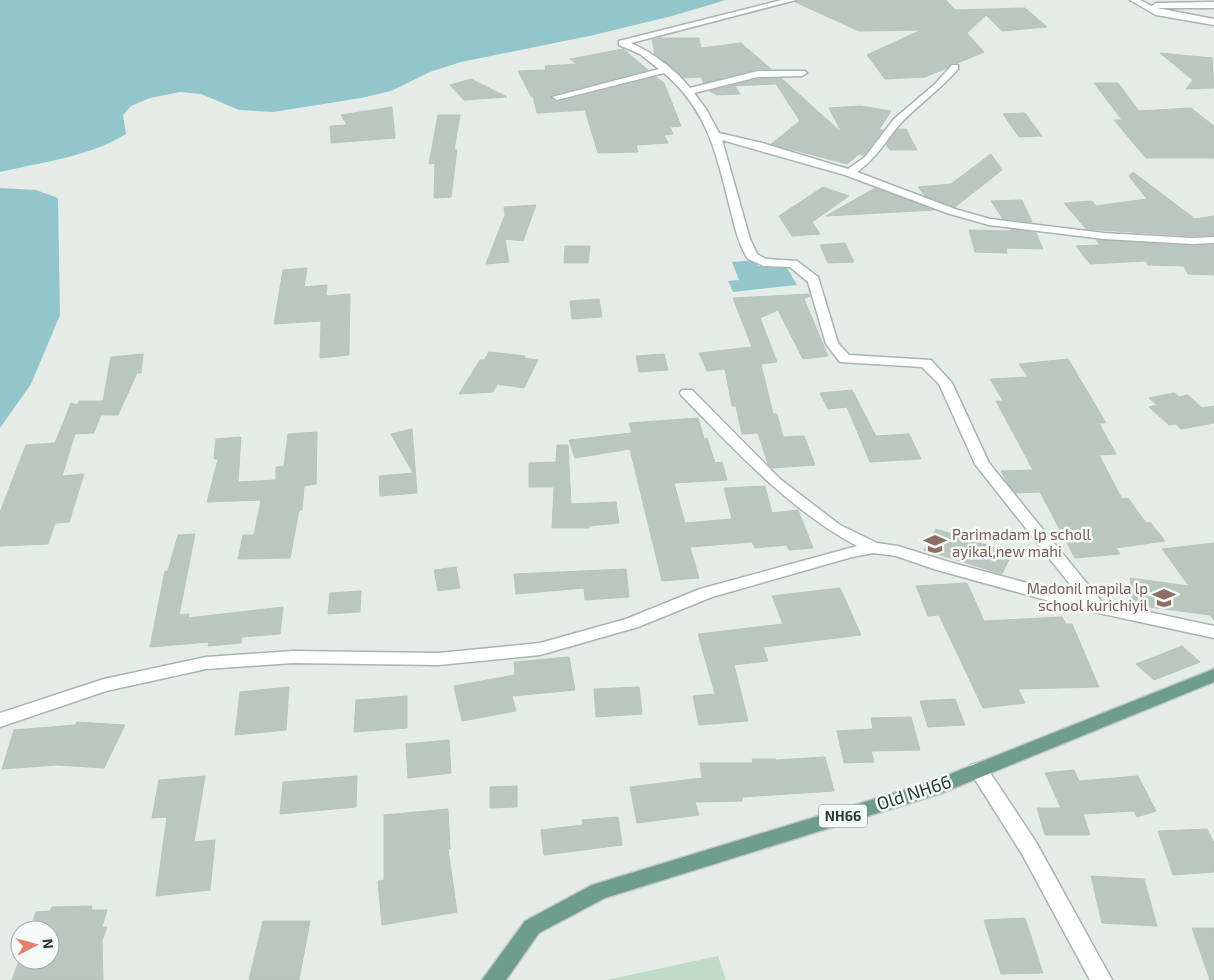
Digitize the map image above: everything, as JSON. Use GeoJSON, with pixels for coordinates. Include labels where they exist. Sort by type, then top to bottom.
{"type":"FeatureCollection","features":[{"type":"Feature","properties":{"kind":"main road","name":"Old NH66"},"geometry":{"type":"LineString","coordinates":[[493,980],[532,927],[599,891],[935,788],[1214,675]]}},
{"type":"Feature","properties":{"kind":"street"},"geometry":{"type":"LineString","coordinates":[[792,0],[622,43],[643,52],[666,70],[701,109],[715,135],[736,202],[744,239],[752,256],[764,262],[793,264],[814,280],[832,344],[845,359],[926,364],[945,383],[982,464],[1097,607]]}},
{"type":"Feature","properties":{"kind":"street"},"geometry":{"type":"LineString","coordinates":[[1134,0],[1159,12],[1214,22]]}},
{"type":"Feature","properties":{"kind":"street"},"geometry":{"type":"LineString","coordinates":[[1146,6],[1214,5]]}},
{"type":"Feature","properties":{"kind":"street"},"geometry":{"type":"LineString","coordinates":[[848,173],[868,159],[898,121],[938,86],[955,67]]}},
{"type":"Feature","properties":{"kind":"street"},"geometry":{"type":"LineString","coordinates":[[557,97],[666,70]]}},
{"type":"Feature","properties":{"kind":"street"},"geometry":{"type":"LineString","coordinates":[[687,92],[758,74],[802,73]]}},
{"type":"Feature","properties":{"kind":"street"},"geometry":{"type":"LineString","coordinates":[[715,135],[758,145],[848,173],[951,211],[990,222],[1104,236],[1192,241],[1214,240]]}},
{"type":"Feature","properties":{"kind":"street"},"geometry":{"type":"LineString","coordinates":[[1192,241],[1214,252]]}},
{"type":"Feature","properties":{"kind":"street"},"geometry":{"type":"LineString","coordinates":[[687,393],[775,482],[835,528],[873,548]]}},
{"type":"Feature","properties":{"kind":"street"},"geometry":{"type":"LineString","coordinates":[[0,720],[104,685],[206,663],[293,657],[439,659],[540,649],[632,623],[706,593],[851,552],[873,548],[898,551],[943,566],[1097,607],[1214,632]]}},
{"type":"Feature","properties":{"kind":"street"},"geometry":{"type":"LineString","coordinates":[[978,770],[1029,848],[1101,980]]}},
{"type":"Feature","properties":{"kind":"green space"},"geometry":{"type":"Polygon","coordinates":[[[718,956],[726,980],[609,980],[611,979],[718,956]]]}},
{"type":"Feature","properties":{"kind":"water"},"geometry":{"type":"Polygon","coordinates":[[[0,0],[726,0],[672,16],[594,35],[461,62],[430,72],[391,91],[361,98],[273,112],[239,110],[201,94],[180,92],[150,98],[131,106],[123,115],[126,134],[112,142],[65,158],[0,172],[0,0]]]}},
{"type":"Feature","properties":{"kind":"water"},"geometry":{"type":"Polygon","coordinates":[[[0,188],[36,190],[58,198],[60,315],[31,384],[0,428],[0,188]]]}},
{"type":"Feature","properties":{"kind":"water"},"geometry":{"type":"Polygon","coordinates":[[[755,260],[758,266],[786,266],[797,285],[733,292],[728,281],[739,280],[732,262],[755,260]]]}},
{"type":"Feature","properties":{"kind":"building"},"geometry":{"type":"Polygon","coordinates":[[[798,0],[946,0],[955,10],[1025,8],[1047,27],[1002,31],[986,15],[967,33],[984,52],[958,63],[952,63],[947,68],[925,77],[885,79],[867,55],[921,30],[859,31],[795,2],[798,0]]]}},
{"type":"Feature","properties":{"kind":"building"},"geometry":{"type":"Polygon","coordinates":[[[657,38],[699,38],[701,48],[741,43],[771,69],[758,69],[704,83],[701,77],[683,78],[655,54],[652,40],[657,38]]]}},
{"type":"Feature","properties":{"kind":"building"},"geometry":{"type":"Polygon","coordinates":[[[623,49],[648,70],[550,97],[557,102],[656,77],[664,83],[681,126],[670,127],[673,134],[664,135],[668,143],[636,145],[638,152],[598,153],[585,110],[537,113],[533,96],[531,96],[518,71],[546,70],[545,66],[577,64],[570,59],[623,49]]]}},
{"type":"Feature","properties":{"kind":"building"},"geometry":{"type":"Polygon","coordinates":[[[1160,53],[1212,58],[1214,88],[1186,89],[1193,80],[1160,53]]]}},
{"type":"Feature","properties":{"kind":"building"},"geometry":{"type":"Polygon","coordinates":[[[781,78],[842,133],[829,108],[860,106],[891,111],[879,130],[883,130],[864,155],[859,154],[847,164],[771,144],[800,121],[776,84],[735,86],[740,94],[717,95],[709,91],[758,79],[781,78]]]}},
{"type":"Feature","properties":{"kind":"building"},"geometry":{"type":"Polygon","coordinates":[[[471,79],[507,97],[464,100],[450,85],[471,79]]]}},
{"type":"Feature","properties":{"kind":"building"},"geometry":{"type":"Polygon","coordinates":[[[1094,83],[1118,83],[1139,111],[1191,108],[1214,126],[1214,158],[1146,158],[1114,120],[1122,120],[1094,83]]]}},
{"type":"Feature","properties":{"kind":"building"},"geometry":{"type":"Polygon","coordinates":[[[392,107],[395,138],[331,143],[330,126],[347,125],[341,115],[392,107]]]}},
{"type":"Feature","properties":{"kind":"building"},"geometry":{"type":"Polygon","coordinates":[[[1025,113],[1042,136],[1019,137],[1003,114],[1025,113]]]}},
{"type":"Feature","properties":{"kind":"building"},"geometry":{"type":"Polygon","coordinates":[[[438,115],[460,115],[454,150],[457,150],[451,197],[434,198],[435,163],[429,164],[438,115]]]}},
{"type":"Feature","properties":{"kind":"building"},"geometry":{"type":"Polygon","coordinates":[[[898,129],[906,129],[917,150],[890,150],[886,145],[898,129]]]}},
{"type":"Feature","properties":{"kind":"building"},"geometry":{"type":"Polygon","coordinates":[[[991,154],[1002,170],[955,207],[925,196],[918,187],[951,184],[991,154]]]}},
{"type":"Feature","properties":{"kind":"building"},"geometry":{"type":"Polygon","coordinates":[[[1133,172],[1195,219],[1214,216],[1214,235],[1192,236],[1086,229],[1064,203],[1092,201],[1096,206],[1147,199],[1129,176],[1133,172]]]}},
{"type":"Feature","properties":{"kind":"building"},"geometry":{"type":"Polygon","coordinates":[[[823,187],[849,196],[812,222],[820,234],[792,236],[779,216],[823,187]]]}},
{"type":"Feature","properties":{"kind":"building"},"geometry":{"type":"Polygon","coordinates":[[[875,188],[934,210],[826,216],[875,188]]]}},
{"type":"Feature","properties":{"kind":"building"},"geometry":{"type":"Polygon","coordinates":[[[1022,200],[1032,222],[1003,219],[991,201],[1022,200]]]}},
{"type":"Feature","properties":{"kind":"building"},"geometry":{"type":"Polygon","coordinates":[[[536,205],[523,241],[505,239],[509,262],[486,264],[505,215],[504,207],[536,205]]]}},
{"type":"Feature","properties":{"kind":"building"},"geometry":{"type":"Polygon","coordinates":[[[1010,229],[1036,233],[1043,249],[1006,248],[1007,253],[975,252],[969,230],[1011,231],[1010,229]]]}},
{"type":"Feature","properties":{"kind":"building"},"geometry":{"type":"Polygon","coordinates":[[[1096,240],[1192,246],[1214,245],[1214,275],[1188,274],[1184,266],[1148,265],[1146,261],[1090,264],[1076,246],[1100,245],[1096,240]]]}},
{"type":"Feature","properties":{"kind":"building"},"geometry":{"type":"Polygon","coordinates":[[[845,243],[854,262],[828,263],[820,245],[845,243]]]}},
{"type":"Feature","properties":{"kind":"building"},"geometry":{"type":"Polygon","coordinates":[[[565,246],[590,246],[588,263],[564,263],[565,246]]]}},
{"type":"Feature","properties":{"kind":"building"},"geometry":{"type":"Polygon","coordinates":[[[307,268],[304,287],[327,285],[326,296],[350,294],[349,355],[320,358],[321,321],[274,324],[283,270],[307,268]]]}},
{"type":"Feature","properties":{"kind":"building"},"geometry":{"type":"Polygon","coordinates":[[[809,294],[810,296],[804,299],[828,356],[803,359],[778,310],[760,318],[777,362],[761,364],[773,414],[777,414],[783,437],[804,436],[815,465],[772,468],[768,464],[758,433],[742,434],[736,406],[732,406],[725,369],[707,371],[699,353],[752,347],[733,298],[809,294]]]}},
{"type":"Feature","properties":{"kind":"building"},"geometry":{"type":"Polygon","coordinates":[[[599,299],[602,317],[572,319],[570,301],[599,299]]]}},
{"type":"Feature","properties":{"kind":"building"},"geometry":{"type":"Polygon","coordinates":[[[489,352],[525,356],[524,358],[538,360],[524,388],[497,384],[493,392],[459,394],[480,360],[484,360],[489,352]]]}},
{"type":"Feature","properties":{"kind":"building"},"geometry":{"type":"Polygon","coordinates":[[[143,354],[141,373],[137,373],[118,415],[101,415],[94,433],[75,434],[62,476],[84,474],[69,522],[55,523],[48,544],[0,546],[0,512],[26,445],[55,443],[71,403],[77,405],[79,401],[103,401],[111,357],[143,354]]]}},
{"type":"Feature","properties":{"kind":"building"},"geometry":{"type":"Polygon","coordinates":[[[664,354],[668,370],[639,372],[636,356],[664,354]]]}},
{"type":"Feature","properties":{"kind":"building"},"geometry":{"type":"Polygon","coordinates":[[[1068,359],[1106,423],[1099,423],[1116,454],[1099,455],[1122,499],[1128,498],[1146,523],[1150,522],[1165,541],[1116,548],[1120,554],[1075,558],[1040,492],[1016,493],[1006,481],[1001,471],[1033,470],[996,401],[1003,401],[990,379],[1028,377],[1019,364],[1068,359]]]}},
{"type":"Feature","properties":{"kind":"building"},"geometry":{"type":"Polygon","coordinates":[[[852,390],[876,436],[909,434],[921,459],[870,462],[847,407],[828,409],[820,393],[852,390]]]}},
{"type":"Feature","properties":{"kind":"building"},"geometry":{"type":"Polygon","coordinates":[[[1174,393],[1179,397],[1188,395],[1202,408],[1214,406],[1214,423],[1181,429],[1176,424],[1169,425],[1149,407],[1157,405],[1149,398],[1174,393]]]}},
{"type":"Feature","properties":{"kind":"building"},"geometry":{"type":"Polygon","coordinates":[[[698,418],[704,439],[707,438],[715,463],[722,462],[727,480],[674,483],[685,523],[732,519],[724,488],[765,486],[772,513],[798,510],[813,548],[789,550],[787,545],[755,548],[752,542],[690,547],[699,578],[662,581],[630,449],[575,458],[569,440],[632,433],[629,423],[698,418]]]}},
{"type":"Feature","properties":{"kind":"building"},"geometry":{"type":"Polygon","coordinates":[[[412,429],[417,493],[380,496],[379,476],[413,473],[391,434],[412,429]]]}},
{"type":"Feature","properties":{"kind":"building"},"geometry":{"type":"Polygon","coordinates":[[[317,432],[316,484],[304,486],[302,510],[299,510],[290,558],[238,559],[243,535],[254,535],[261,500],[207,502],[218,459],[214,459],[216,439],[241,437],[238,482],[276,480],[276,467],[284,466],[288,434],[317,432]]]}},
{"type":"Feature","properties":{"kind":"building"},"geometry":{"type":"Polygon","coordinates":[[[557,445],[568,445],[571,504],[616,502],[619,523],[589,526],[589,528],[552,528],[554,487],[529,487],[529,463],[556,462],[557,445]]]}},
{"type":"Feature","properties":{"kind":"building"},"geometry":{"type":"Polygon","coordinates":[[[936,529],[1012,553],[1002,574],[924,550],[936,529]]]}},
{"type":"Feature","properties":{"kind":"building"},"geometry":{"type":"Polygon","coordinates":[[[195,534],[179,615],[189,614],[188,618],[283,607],[280,634],[242,637],[241,643],[208,646],[209,642],[150,647],[165,571],[168,571],[178,535],[195,534]]]}},
{"type":"Feature","properties":{"kind":"building"},"geometry":{"type":"Polygon","coordinates":[[[1214,543],[1214,620],[1210,615],[1133,605],[1130,578],[1189,586],[1162,549],[1214,543]]]}},
{"type":"Feature","properties":{"kind":"building"},"geometry":{"type":"Polygon","coordinates":[[[456,567],[460,588],[438,591],[434,570],[456,567]]]}},
{"type":"Feature","properties":{"kind":"building"},"geometry":{"type":"Polygon","coordinates":[[[626,569],[629,597],[585,600],[584,588],[516,594],[514,574],[626,569]]]}},
{"type":"Feature","properties":{"kind":"building"},"geometry":{"type":"Polygon","coordinates":[[[967,583],[984,621],[1062,617],[1066,624],[1072,624],[1099,687],[1018,689],[1025,703],[983,708],[939,615],[928,616],[916,586],[967,583]]]}},
{"type":"Feature","properties":{"kind":"building"},"geometry":{"type":"Polygon","coordinates":[[[840,588],[861,635],[763,647],[768,661],[734,665],[748,721],[699,725],[693,696],[715,694],[698,634],[783,624],[772,596],[840,588]]]}},
{"type":"Feature","properties":{"kind":"building"},"geometry":{"type":"Polygon","coordinates":[[[361,591],[360,612],[328,614],[330,593],[361,591]]]}},
{"type":"Feature","properties":{"kind":"building"},"geometry":{"type":"Polygon","coordinates":[[[1182,646],[1200,662],[1154,680],[1136,664],[1182,646]]]}},
{"type":"Feature","properties":{"kind":"building"},"geometry":{"type":"Polygon","coordinates":[[[569,657],[575,690],[512,696],[516,711],[462,721],[454,686],[515,675],[514,662],[569,657]]]}},
{"type":"Feature","properties":{"kind":"building"},"geometry":{"type":"Polygon","coordinates":[[[289,687],[286,730],[235,735],[240,692],[289,687]]]}},
{"type":"Feature","properties":{"kind":"building"},"geometry":{"type":"Polygon","coordinates":[[[639,687],[642,714],[596,717],[594,689],[639,687]]]}},
{"type":"Feature","properties":{"kind":"building"},"geometry":{"type":"Polygon","coordinates":[[[407,696],[407,728],[354,732],[356,700],[407,696]]]}},
{"type":"Feature","properties":{"kind":"building"},"geometry":{"type":"Polygon","coordinates":[[[955,699],[965,725],[928,727],[920,701],[955,699]]]}},
{"type":"Feature","properties":{"kind":"building"},"geometry":{"type":"Polygon","coordinates":[[[911,717],[920,750],[871,751],[874,762],[844,763],[837,731],[873,729],[871,718],[911,717]]]}},
{"type":"Feature","properties":{"kind":"building"},"geometry":{"type":"Polygon","coordinates":[[[77,722],[125,725],[104,768],[57,765],[2,769],[14,730],[75,725],[77,722]]]}},
{"type":"Feature","properties":{"kind":"building"},"geometry":{"type":"Polygon","coordinates":[[[449,740],[451,773],[408,778],[406,744],[449,740]]]}},
{"type":"Feature","properties":{"kind":"building"},"geometry":{"type":"Polygon","coordinates":[[[825,757],[834,791],[742,797],[742,801],[695,802],[699,815],[637,823],[630,787],[702,778],[700,763],[753,763],[752,759],[776,760],[825,757]]]}},
{"type":"Feature","properties":{"kind":"building"},"geometry":{"type":"Polygon","coordinates":[[[1074,770],[1079,781],[1138,776],[1156,811],[1137,817],[1134,811],[1083,814],[1090,835],[1045,835],[1037,808],[1061,808],[1045,773],[1074,770]]]}},
{"type":"Feature","properties":{"kind":"building"},"geometry":{"type":"Polygon","coordinates":[[[205,776],[194,842],[215,840],[210,890],[156,896],[167,817],[152,818],[159,780],[205,776]]]}},
{"type":"Feature","properties":{"kind":"building"},"geometry":{"type":"Polygon","coordinates":[[[357,776],[356,807],[280,814],[283,782],[357,776]]]}},
{"type":"Feature","properties":{"kind":"building"},"geometry":{"type":"Polygon","coordinates":[[[517,786],[517,807],[490,808],[490,787],[517,786]]]}},
{"type":"Feature","properties":{"kind":"building"},"geometry":{"type":"Polygon","coordinates":[[[448,809],[450,849],[448,849],[457,912],[382,925],[378,881],[384,880],[384,815],[448,809]]]}},
{"type":"Feature","properties":{"kind":"building"},"geometry":{"type":"Polygon","coordinates":[[[618,817],[622,845],[544,855],[541,830],[583,825],[582,820],[618,817]]]}},
{"type":"Feature","properties":{"kind":"building"},"geometry":{"type":"Polygon","coordinates":[[[1207,829],[1214,843],[1214,872],[1173,875],[1158,831],[1207,829]]]}},
{"type":"Feature","properties":{"kind":"building"},"geometry":{"type":"Polygon","coordinates":[[[1091,876],[1144,879],[1157,926],[1102,923],[1091,876]]]}},
{"type":"Feature","properties":{"kind":"building"},"geometry":{"type":"Polygon","coordinates":[[[92,906],[91,910],[107,910],[102,927],[107,927],[102,941],[103,980],[12,980],[16,970],[60,970],[60,920],[33,920],[36,912],[50,911],[52,907],[92,906]]]}},
{"type":"Feature","properties":{"kind":"building"},"geometry":{"type":"Polygon","coordinates":[[[1025,918],[1043,973],[1001,974],[984,920],[1025,918]]]}},
{"type":"Feature","properties":{"kind":"building"},"geometry":{"type":"Polygon","coordinates":[[[263,921],[310,921],[299,980],[249,980],[263,921]]]}},
{"type":"Feature","properties":{"kind":"building"},"geometry":{"type":"Polygon","coordinates":[[[1192,928],[1214,928],[1214,980],[1210,980],[1192,928]]]}},
{"type":"Feature","properties":{"kind":"place","name":"Parimadam lp scholl ayikal,new mahi"},"geometry":{"type":"Point","coordinates":[935,544]}},
{"type":"Feature","properties":{"kind":"place","name":"Madonil mapila lp school kurichiyil"},"geometry":{"type":"Point","coordinates":[1164,598]}}]}
